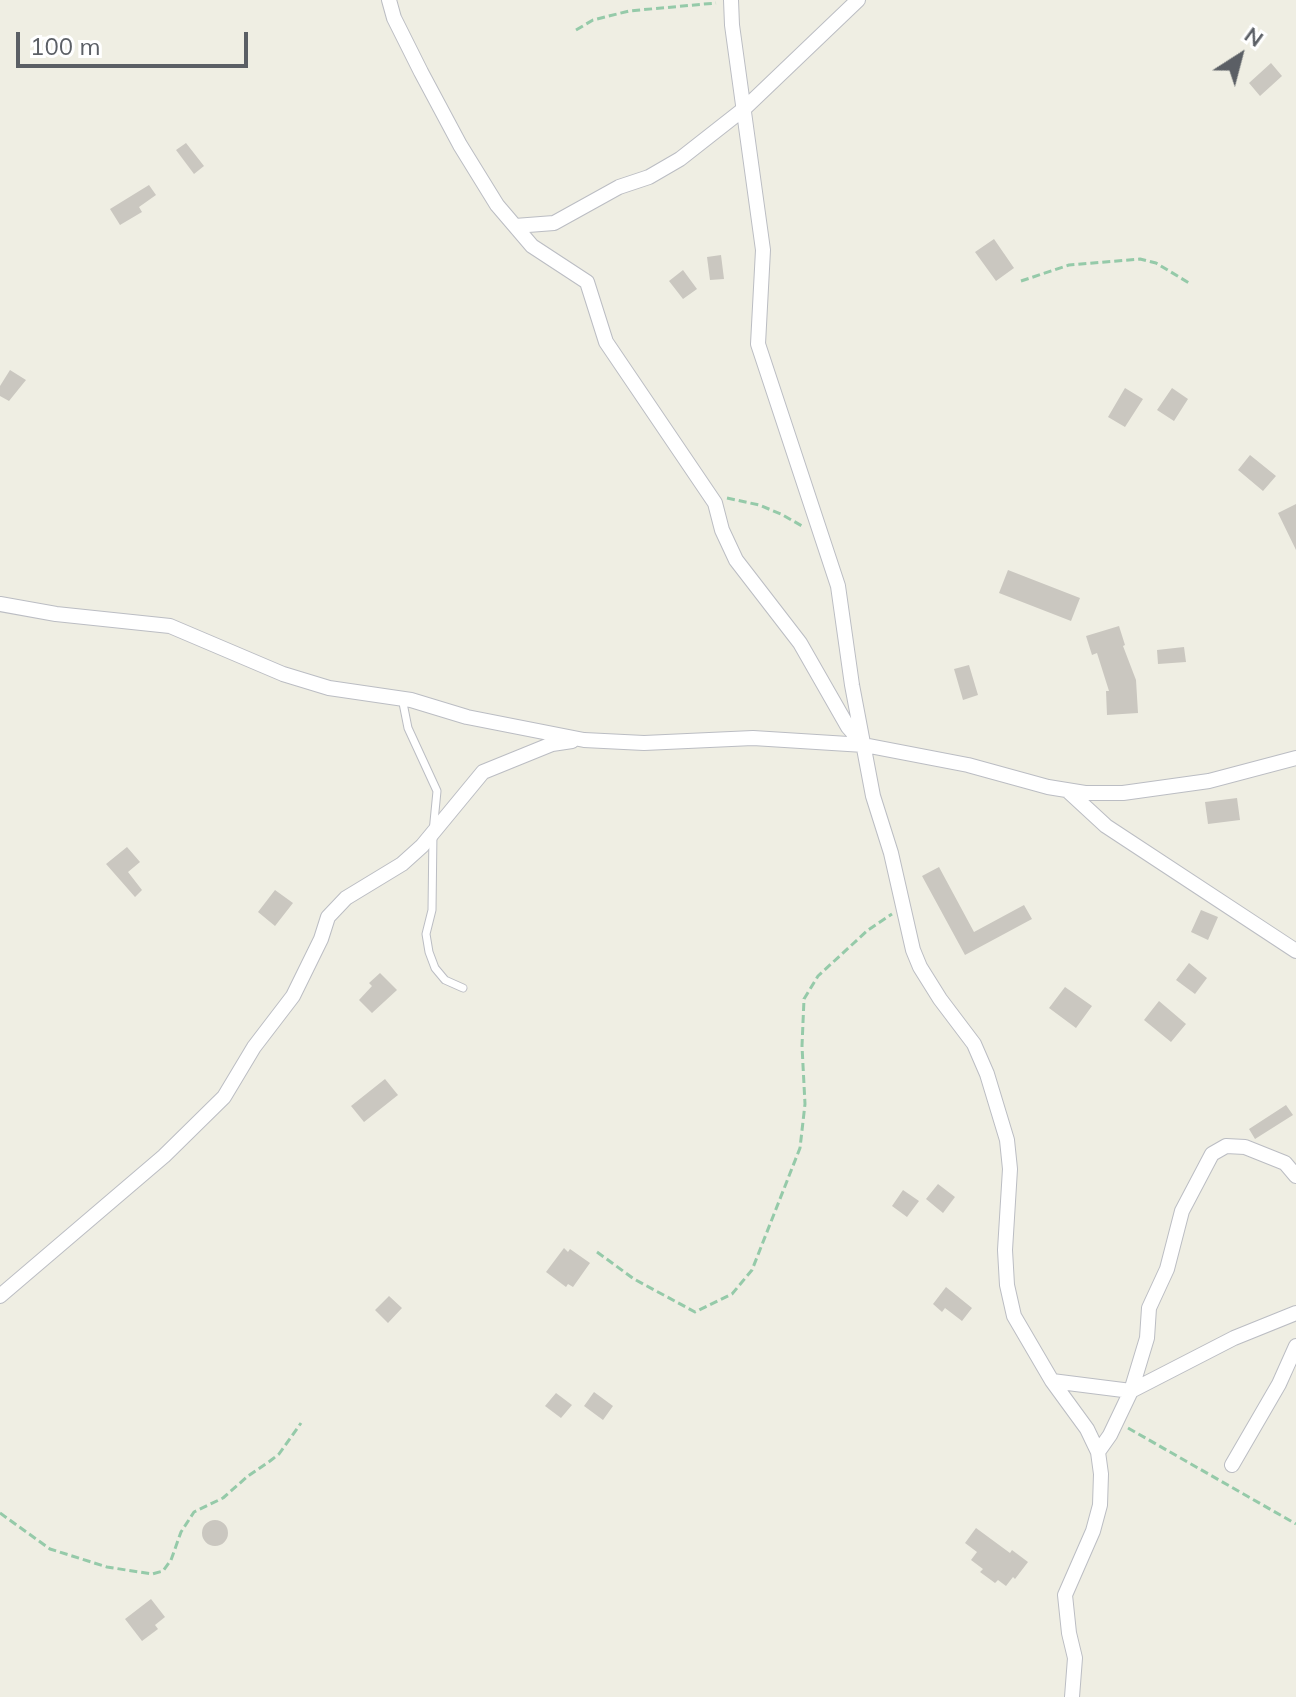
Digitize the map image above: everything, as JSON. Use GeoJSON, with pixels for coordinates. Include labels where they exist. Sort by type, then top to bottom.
{"type":"FeatureCollection","features":[{"type":"Feature","properties":{"kind":"street"},"geometry":{"type":"LineString","coordinates":[[389,0],[460,145],[497,205],[532,246],[587,282],[606,342],[711,498],[736,560],[800,643],[848,727],[864,745]]}},
{"type":"Feature","properties":{"kind":"street"},"geometry":{"type":"LineString","coordinates":[[515,226],[554,223],[619,187],[649,177],[680,159],[745,108],[858,0]]}},
{"type":"Feature","properties":{"kind":"street"},"geometry":{"type":"LineString","coordinates":[[731,3],[763,250],[758,344],[838,586],[873,796],[904,905],[913,950],[920,967],[974,1044],[987,1074],[1007,1140],[1010,1169],[1005,1250],[1007,1285],[1014,1316],[1052,1381],[1087,1429],[1098,1452],[1100,1505],[1093,1531],[1065,1595],[1075,1658],[1072,1697]]}},
{"type":"Feature","properties":{"kind":"street"},"geometry":{"type":"LineString","coordinates":[[0,604],[56,614],[170,626],[283,674],[329,688],[402,698],[467,717],[584,740],[644,743],[753,738],[864,745],[968,765],[1085,793],[1123,793],[1209,781],[1296,758]]}},
{"type":"Feature","properties":{"kind":"street"},"geometry":{"type":"LineString","coordinates":[[0,1296],[164,1156],[224,1097],[254,1047],[293,996],[321,939],[328,917],[346,898],[402,864],[422,846],[483,772],[552,744],[584,740]]}},
{"type":"Feature","properties":{"kind":"street"},"geometry":{"type":"LineString","coordinates":[[1067,790],[1106,826],[1296,951]]}},
{"type":"Feature","properties":{"kind":"street"},"geometry":{"type":"LineString","coordinates":[[1098,1452],[1110,1435],[1131,1391],[1147,1338],[1149,1308],[1167,1269],[1182,1211],[1212,1154],[1226,1146],[1245,1147],[1285,1163],[1296,1176]]}},
{"type":"Feature","properties":{"kind":"street"},"geometry":{"type":"LineString","coordinates":[[1052,1381],[1131,1391],[1234,1338],[1296,1313]]}},
{"type":"Feature","properties":{"kind":"street"},"geometry":{"type":"LineString","coordinates":[[1232,1465],[1279,1384],[1296,1346]]}},
{"type":"Feature","properties":{"kind":"lane"},"geometry":{"type":"LineString","coordinates":[[402,698],[408,728],[437,791],[432,910],[426,934],[435,968],[445,980],[463,988]]}},
{"type":"Feature","properties":{"kind":"path"},"geometry":{"type":"LineString","coordinates":[[576,30],[593,20],[629,11],[731,3]]}},
{"type":"Feature","properties":{"kind":"path"},"geometry":{"type":"LineString","coordinates":[[1021,281],[1069,265],[1140,259],[1156,263],[1189,283]]}},
{"type":"Feature","properties":{"kind":"path"},"geometry":{"type":"LineString","coordinates":[[711,498],[732,498],[759,505],[821,537]]}},
{"type":"Feature","properties":{"kind":"path"},"geometry":{"type":"LineString","coordinates":[[597,1252],[634,1279],[695,1312],[732,1294],[752,1270],[800,1148],[805,1104],[802,1046],[804,999],[818,976],[868,930],[904,905]]}},
{"type":"Feature","properties":{"kind":"path"},"geometry":{"type":"LineString","coordinates":[[0,1513],[50,1549],[107,1567],[152,1574],[163,1571],[194,1512],[223,1498],[270,1461],[301,1423]]}},
{"type":"Feature","properties":{"kind":"path"},"geometry":{"type":"LineString","coordinates":[[1125,1426],[1296,1524]]}},
{"type":"Feature","properties":{"kind":"building"},"geometry":{"type":"Polygon","coordinates":[[[1271,63],[1282,76],[1260,96],[1249,83],[1271,63]]]}},
{"type":"Feature","properties":{"kind":"building"},"geometry":{"type":"Polygon","coordinates":[[[186,143],[204,166],[194,174],[176,150],[186,143]]]}},
{"type":"Feature","properties":{"kind":"building"},"geometry":{"type":"Polygon","coordinates":[[[149,185],[156,195],[139,207],[142,212],[120,225],[110,209],[149,185]]]}},
{"type":"Feature","properties":{"kind":"building"},"geometry":{"type":"Polygon","coordinates":[[[994,239],[1014,268],[996,281],[975,252],[994,239]]]}},
{"type":"Feature","properties":{"kind":"building"},"geometry":{"type":"Polygon","coordinates":[[[721,255],[724,279],[710,280],[707,257],[721,255]]]}},
{"type":"Feature","properties":{"kind":"building"},"geometry":{"type":"Polygon","coordinates":[[[683,270],[697,289],[683,299],[669,281],[683,270]]]}},
{"type":"Feature","properties":{"kind":"building"},"geometry":{"type":"Polygon","coordinates":[[[10,370],[26,380],[9,401],[0,396],[0,386],[10,370]]]}},
{"type":"Feature","properties":{"kind":"building"},"geometry":{"type":"Polygon","coordinates":[[[1125,388],[1143,399],[1125,427],[1108,417],[1125,388]]]}},
{"type":"Feature","properties":{"kind":"building"},"geometry":{"type":"Polygon","coordinates":[[[1172,388],[1188,399],[1174,421],[1157,410],[1172,388]]]}},
{"type":"Feature","properties":{"kind":"building"},"geometry":{"type":"Polygon","coordinates":[[[1250,455],[1276,476],[1263,491],[1238,470],[1250,455]]]}},
{"type":"Feature","properties":{"kind":"building"},"geometry":{"type":"Polygon","coordinates":[[[1296,504],[1296,550],[1278,513],[1296,504]]]}},
{"type":"Feature","properties":{"kind":"building"},"geometry":{"type":"Polygon","coordinates":[[[1008,570],[1080,598],[1071,621],[999,593],[1008,570]]]}},
{"type":"Feature","properties":{"kind":"building"},"geometry":{"type":"Polygon","coordinates":[[[1119,626],[1136,680],[1138,713],[1107,715],[1106,691],[1109,691],[1097,653],[1092,655],[1086,636],[1119,626]]]}},
{"type":"Feature","properties":{"kind":"building"},"geometry":{"type":"Polygon","coordinates":[[[1184,647],[1186,662],[1158,664],[1157,650],[1184,647]]]}},
{"type":"Feature","properties":{"kind":"building"},"geometry":{"type":"Polygon","coordinates":[[[969,665],[978,695],[963,700],[954,669],[969,665]]]}},
{"type":"Feature","properties":{"kind":"building"},"geometry":{"type":"Polygon","coordinates":[[[1237,798],[1240,820],[1208,824],[1205,802],[1237,798]]]}},
{"type":"Feature","properties":{"kind":"building"},"geometry":{"type":"Polygon","coordinates":[[[127,847],[140,862],[128,872],[142,890],[135,897],[106,864],[127,847]]]}},
{"type":"Feature","properties":{"kind":"building"},"geometry":{"type":"Polygon","coordinates":[[[939,867],[974,932],[1024,905],[1032,919],[965,955],[922,876],[939,867]]]}},
{"type":"Feature","properties":{"kind":"building"},"geometry":{"type":"Polygon","coordinates":[[[275,890],[293,903],[275,926],[258,912],[275,890]]]}},
{"type":"Feature","properties":{"kind":"building"},"geometry":{"type":"Polygon","coordinates":[[[1201,910],[1218,917],[1208,940],[1191,932],[1201,910]]]}},
{"type":"Feature","properties":{"kind":"building"},"geometry":{"type":"Polygon","coordinates":[[[1189,963],[1207,978],[1195,994],[1176,980],[1189,963]]]}},
{"type":"Feature","properties":{"kind":"building"},"geometry":{"type":"Polygon","coordinates":[[[380,973],[397,990],[372,1013],[359,1000],[372,986],[369,983],[380,973]]]}},
{"type":"Feature","properties":{"kind":"building"},"geometry":{"type":"Polygon","coordinates":[[[1065,987],[1092,1006],[1076,1028],[1049,1008],[1065,987]]]}},
{"type":"Feature","properties":{"kind":"building"},"geometry":{"type":"Polygon","coordinates":[[[1159,1001],[1186,1024],[1171,1042],[1144,1020],[1159,1001]]]}},
{"type":"Feature","properties":{"kind":"building"},"geometry":{"type":"Polygon","coordinates":[[[385,1079],[398,1095],[364,1122],[351,1106],[385,1079]]]}},
{"type":"Feature","properties":{"kind":"building"},"geometry":{"type":"Polygon","coordinates":[[[1286,1105],[1293,1115],[1255,1139],[1249,1129],[1286,1105]]]}},
{"type":"Feature","properties":{"kind":"building"},"geometry":{"type":"Polygon","coordinates":[[[938,1184],[955,1197],[943,1213],[926,1199],[938,1184]]]}},
{"type":"Feature","properties":{"kind":"building"},"geometry":{"type":"Polygon","coordinates":[[[903,1190],[919,1201],[907,1217],[892,1206],[903,1190]]]}},
{"type":"Feature","properties":{"kind":"building"},"geometry":{"type":"Polygon","coordinates":[[[564,1248],[590,1263],[573,1287],[568,1284],[566,1287],[546,1272],[564,1248]]]}},
{"type":"Feature","properties":{"kind":"building"},"geometry":{"type":"Polygon","coordinates":[[[946,1287],[972,1308],[962,1321],[945,1308],[942,1312],[933,1304],[946,1287]]]}},
{"type":"Feature","properties":{"kind":"building"},"geometry":{"type":"Polygon","coordinates":[[[389,1296],[402,1308],[388,1323],[375,1310],[389,1296]]]}},
{"type":"Feature","properties":{"kind":"building"},"geometry":{"type":"Polygon","coordinates":[[[594,1392],[613,1406],[603,1420],[584,1406],[594,1392]]]}},
{"type":"Feature","properties":{"kind":"building"},"geometry":{"type":"Polygon","coordinates":[[[556,1393],[572,1405],[561,1418],[545,1406],[556,1393]]]}},
{"type":"Feature","properties":{"kind":"building"},"geometry":{"type":"Polygon","coordinates":[[[215,1520],[224,1524],[228,1533],[224,1542],[215,1546],[206,1542],[202,1533],[206,1524],[215,1520]]]}},
{"type":"Feature","properties":{"kind":"building"},"geometry":{"type":"Polygon","coordinates":[[[976,1528],[1028,1562],[1006,1586],[998,1580],[995,1583],[980,1572],[983,1569],[971,1560],[977,1552],[965,1543],[976,1528]]]}},
{"type":"Feature","properties":{"kind":"building"},"geometry":{"type":"Polygon","coordinates":[[[151,1599],[165,1617],[155,1625],[158,1629],[142,1641],[125,1619],[151,1599]]]}}]}
